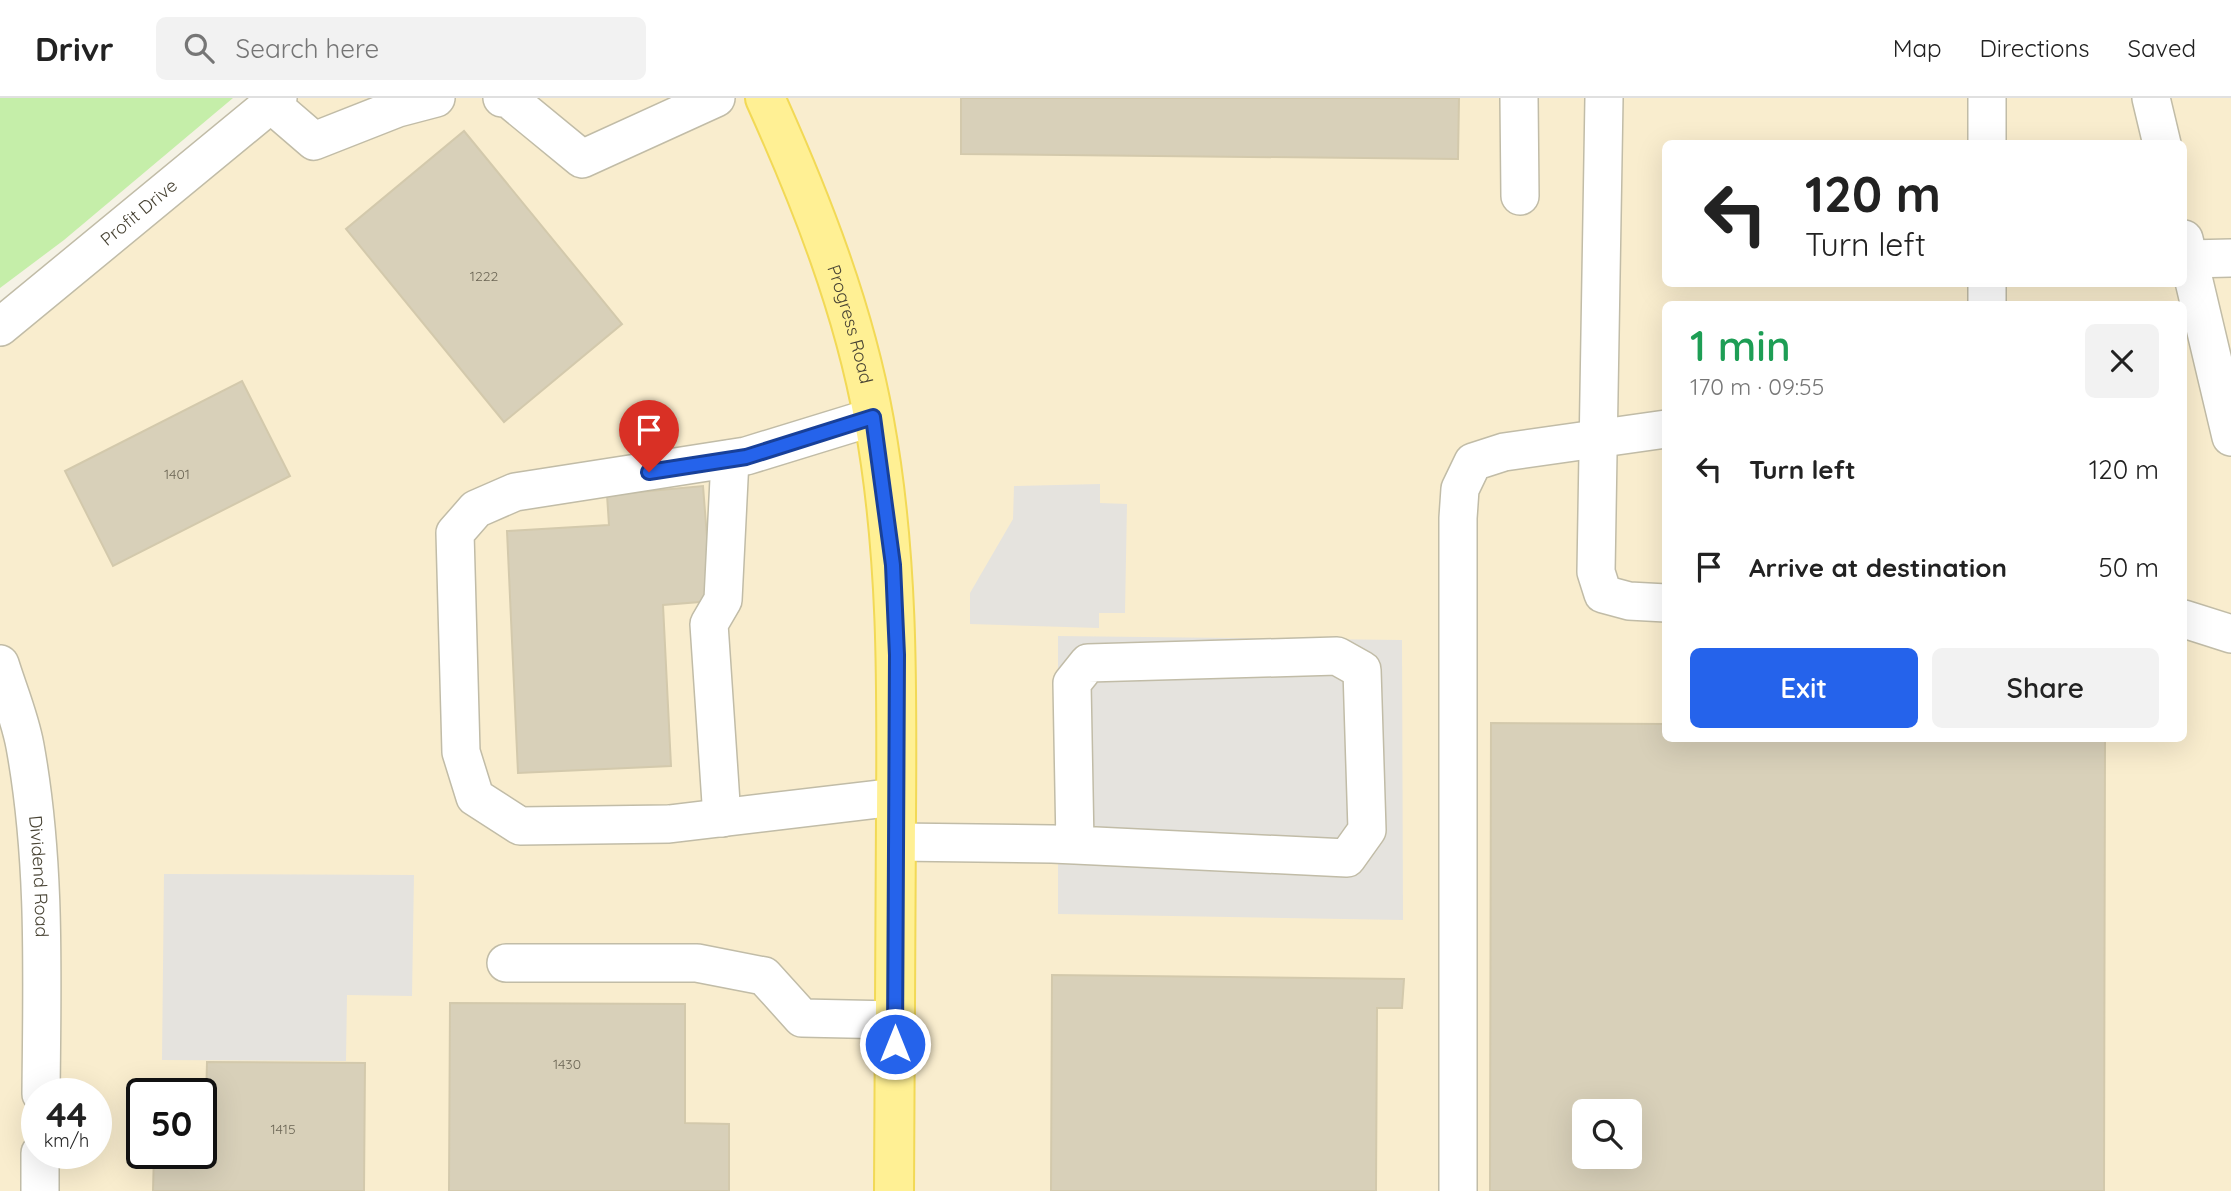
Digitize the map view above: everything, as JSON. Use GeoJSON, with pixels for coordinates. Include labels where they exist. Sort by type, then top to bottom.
{"type":"FeatureCollection","features":[{"type":"Feature","properties":{"kind":"main road","name":"Progress Road"},"geometry":{"type":"LineString","coordinates":[[765,98],[793,160],[841,290],[873,417],[893,565],[897,655],[894,1191]]}},
{"type":"Feature","properties":{"kind":"street"},"geometry":{"type":"LineString","coordinates":[[274,101],[314,141],[398,108],[436,98]]}},
{"type":"Feature","properties":{"kind":"street"},"geometry":{"type":"LineString","coordinates":[[502,98],[509,99],[582,159],[716,98]]}},
{"type":"Feature","properties":{"kind":"street"},"geometry":{"type":"LineString","coordinates":[[1519,98],[1520,196]]}},
{"type":"Feature","properties":{"kind":"street"},"geometry":{"type":"LineString","coordinates":[[1604,98],[1597,572],[1603,594],[1629,601],[1662,603]]}},
{"type":"Feature","properties":{"kind":"street"},"geometry":{"type":"LineString","coordinates":[[1987,98],[1987,140]]}},
{"type":"Feature","properties":{"kind":"street"},"geometry":{"type":"LineString","coordinates":[[2151,98],[2161,140]]}},
{"type":"Feature","properties":{"kind":"street","name":"Profit Drive"},"geometry":{"type":"LineString","coordinates":[[0,327],[274,101]]}},
{"type":"Feature","properties":{"kind":"street"},"geometry":{"type":"LineString","coordinates":[[2187,249],[2231,258]]}},
{"type":"Feature","properties":{"kind":"street"},"geometry":{"type":"LineString","coordinates":[[2187,258],[2197,350],[2231,437]]}},
{"type":"Feature","properties":{"kind":"street"},"geometry":{"type":"LineString","coordinates":[[873,417],[730,459],[515,492],[476,509],[454,533],[461,752],[475,797],[520,827],[669,824],[896,797]]}},
{"type":"Feature","properties":{"kind":"street"},"geometry":{"type":"LineString","coordinates":[[1458,1191],[1457,664],[1460,489],[1473,462],[1504,452],[1662,430]]}},
{"type":"Feature","properties":{"kind":"street"},"geometry":{"type":"LineString","coordinates":[[722,818],[709,624],[723,600],[730,459]]}},
{"type":"Feature","properties":{"kind":"street"},"geometry":{"type":"LineString","coordinates":[[2187,620],[2231,634]]}},
{"type":"Feature","properties":{"kind":"street"},"geometry":{"type":"LineString","coordinates":[[896,842],[1075,845],[1347,858],[1367,830],[1362,670],[1337,656],[1088,663],[1072,683],[1075,845]]}},
{"type":"Feature","properties":{"kind":"street","name":"Dividend Road"},"geometry":{"type":"LineString","coordinates":[[0,664],[24,744],[39,860],[41,1078]]}},
{"type":"Feature","properties":{"kind":"street"},"geometry":{"type":"LineString","coordinates":[[506,963],[697,963],[764,976],[802,1018],[895,1020]]}},
{"type":"Feature","properties":{"kind":"street"},"geometry":{"type":"LineString","coordinates":[[40,1169],[40,1191]]}},
{"type":"Feature","properties":{"kind":"shaded area"},"geometry":{"type":"Polygon","coordinates":[[[285,98],[2231,98],[2231,1191],[0,1191],[0,335],[285,98]]]}},
{"type":"Feature","properties":{"kind":"shaded area"},"geometry":{"type":"Polygon","coordinates":[[[1100,484],[1100,503],[1127,504],[1125,613],[1099,613],[1099,628],[970,624],[970,593],[1013,519],[1014,486],[1100,484]]]}},
{"type":"Feature","properties":{"kind":"shaded area"},"geometry":{"type":"Polygon","coordinates":[[[1058,636],[1402,640],[1403,920],[1058,914],[1058,636]]]}},
{"type":"Feature","properties":{"kind":"shaded area"},"geometry":{"type":"Polygon","coordinates":[[[164,874],[414,875],[412,996],[347,995],[346,1061],[162,1060],[164,874]]]}},
{"type":"Feature","properties":{"kind":"green space"},"geometry":{"type":"Polygon","coordinates":[[[0,98],[233,98],[64,240],[0,288],[0,98]]]}},
{"type":"Feature","properties":{"kind":"building"},"geometry":{"type":"Polygon","coordinates":[[[961,98],[1459,98],[1458,159],[961,154],[961,98]]]}},
{"type":"Feature","properties":{"kind":"building"},"geometry":{"type":"Polygon","coordinates":[[[464,131],[622,324],[504,422],[346,229],[464,131]]]}},
{"type":"Feature","properties":{"kind":"building"},"geometry":{"type":"Polygon","coordinates":[[[242,381],[290,476],[113,566],[65,471],[242,381]]]}},
{"type":"Feature","properties":{"kind":"building"},"geometry":{"type":"Polygon","coordinates":[[[703,486],[712,601],[663,605],[671,766],[518,773],[507,531],[609,525],[607,495],[703,486]]]}},
{"type":"Feature","properties":{"kind":"building"},"geometry":{"type":"Polygon","coordinates":[[[1491,723],[1662,724],[1662,742],[2105,742],[2104,1191],[1490,1191],[1491,723]]]}},
{"type":"Feature","properties":{"kind":"building"},"geometry":{"type":"Polygon","coordinates":[[[1052,975],[1404,979],[1402,1008],[1377,1008],[1376,1191],[1051,1191],[1052,975]]]}},
{"type":"Feature","properties":{"kind":"building"},"geometry":{"type":"Polygon","coordinates":[[[450,1003],[685,1004],[685,1123],[729,1124],[729,1191],[449,1191],[450,1003]]]}},
{"type":"Feature","properties":{"kind":"building"},"geometry":{"type":"Polygon","coordinates":[[[207,1062],[365,1063],[364,1191],[153,1191],[154,1169],[217,1169],[217,1078],[207,1078],[207,1062]]]}},
{"type":"Feature","properties":{"kind":"route"},"geometry":{"type":"LineString","coordinates":[[649,472],[746,457],[873,417],[886,494],[893,565],[897,655],[895,1044]]}}]}
